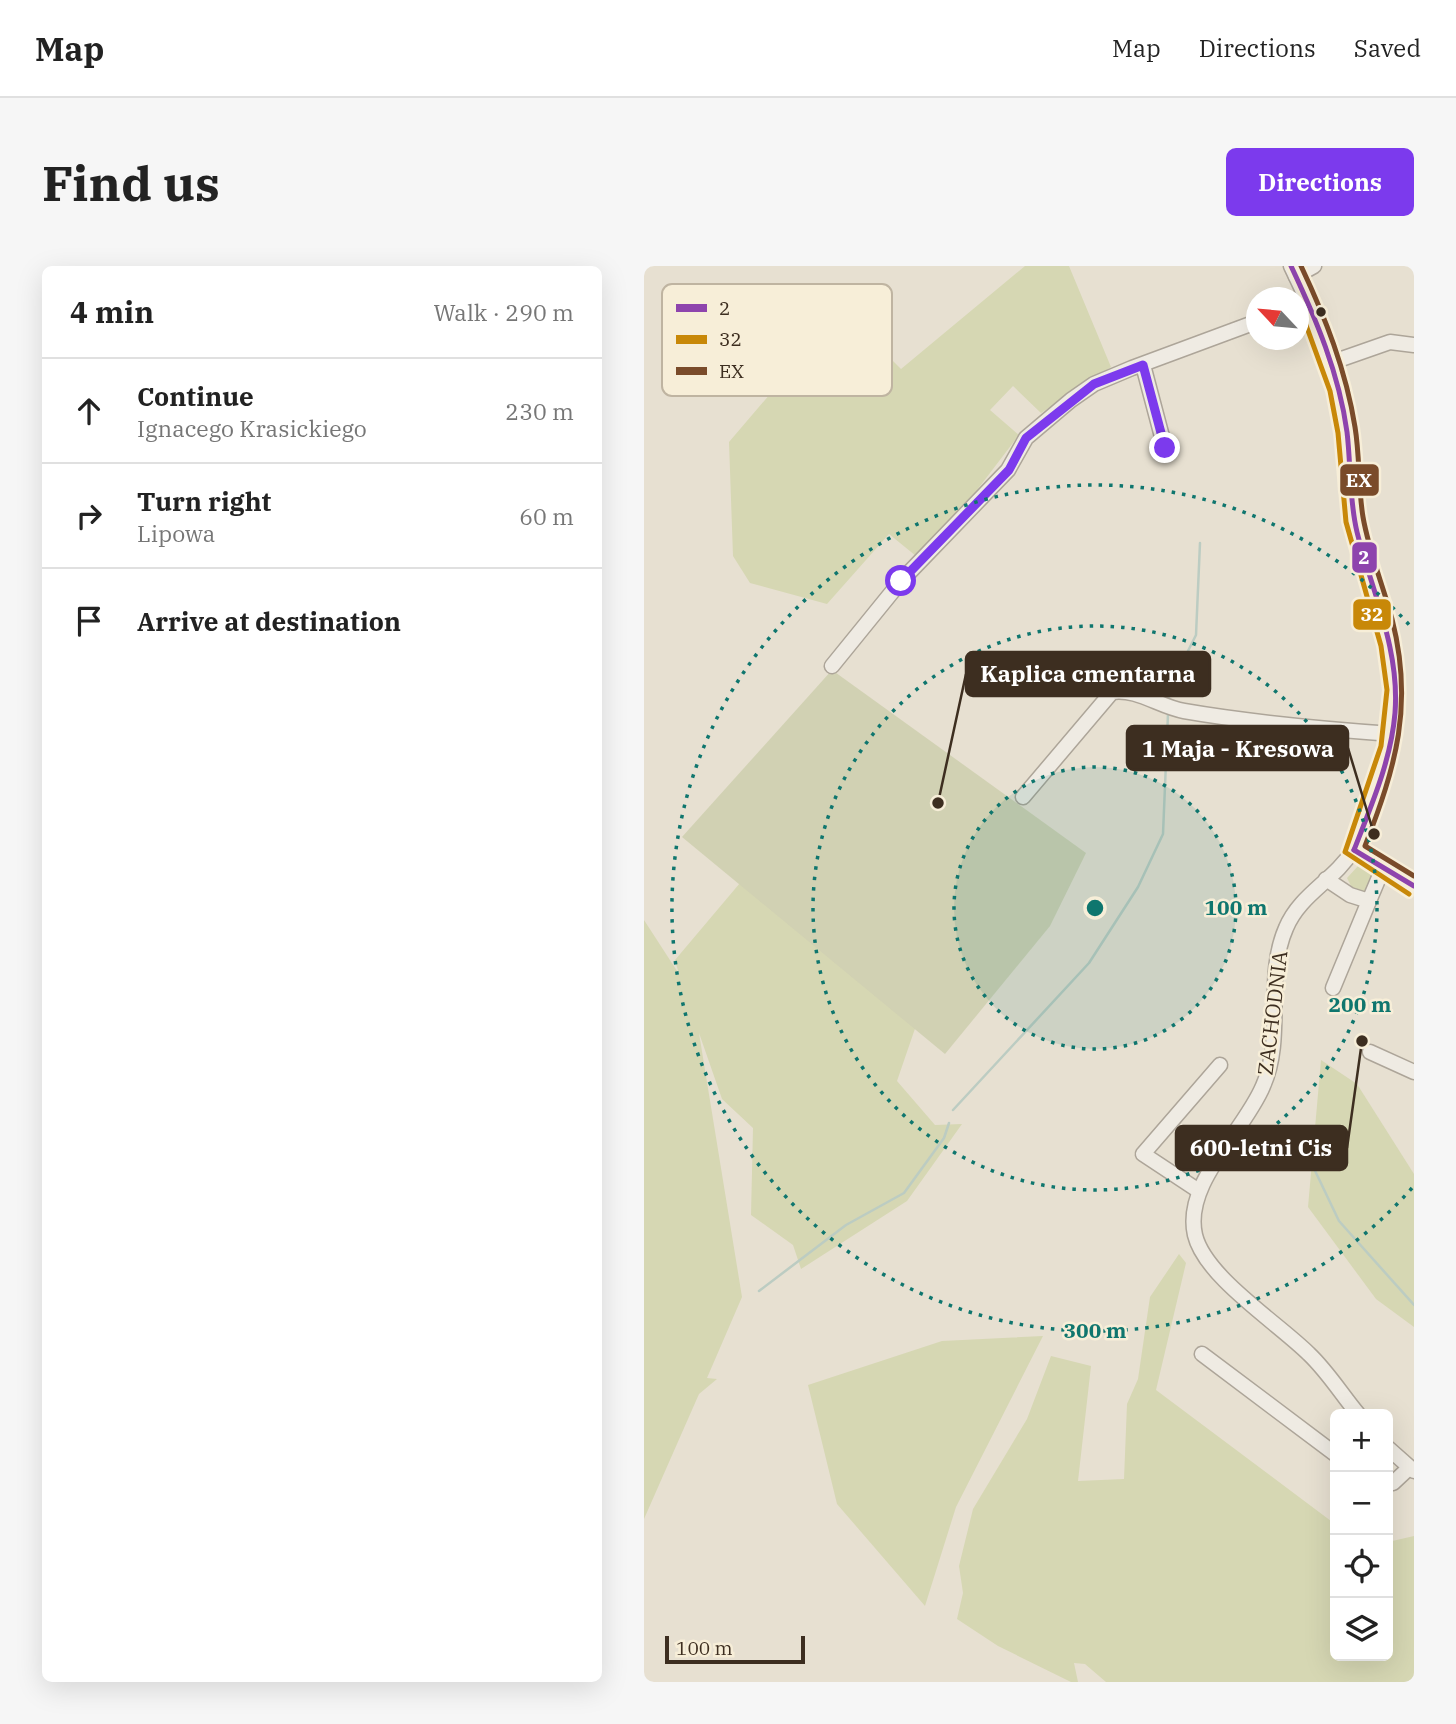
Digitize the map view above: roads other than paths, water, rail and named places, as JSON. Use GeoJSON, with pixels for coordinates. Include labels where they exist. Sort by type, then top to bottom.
{"type":"FeatureCollection","features":[{"type":"Feature","properties":{"kind":"street"},"geometry":{"type":"LineString","coordinates":[[1294,271],[1314,266]]}},
{"type":"Feature","properties":{"kind":"street"},"geometry":{"type":"LineString","coordinates":[[1309,317],[1330,363],[1346,424],[1357,531],[1390,644],[1396,698],[1385,769],[1354,850],[1414,887]]}},
{"type":"Feature","properties":{"kind":"street"},"geometry":{"type":"LineString","coordinates":[[832,666],[901,581],[1009,470],[1026,438],[1094,384],[1246,326]]}},
{"type":"Feature","properties":{"kind":"street"},"geometry":{"type":"LineString","coordinates":[[1330,363],[1390,342],[1414,345]]}},
{"type":"Feature","properties":{"kind":"street"},"geometry":{"type":"LineString","coordinates":[[1143,365],[1165,448]]}},
{"type":"Feature","properties":{"kind":"street"},"geometry":{"type":"LineString","coordinates":[[1023,797],[1112,692],[1123,690],[1180,710],[1297,728],[1392,734]]}},
{"type":"Feature","properties":{"kind":"street","name":"ZACHODNIA"},"geometry":{"type":"LineString","coordinates":[[1354,850],[1297,908],[1280,944],[1274,987],[1271,1062],[1266,1080],[1252,1110],[1199,1191],[1194,1212],[1194,1231],[1198,1245],[1214,1271],[1312,1357],[1355,1409]]}},
{"type":"Feature","properties":{"kind":"street"},"geometry":{"type":"LineString","coordinates":[[1333,988],[1383,868]]}},
{"type":"Feature","properties":{"kind":"street"},"geometry":{"type":"LineString","coordinates":[[1326,879],[1350,895],[1369,901]]}},
{"type":"Feature","properties":{"kind":"street"},"geometry":{"type":"LineString","coordinates":[[1370,1052],[1414,1072]]}},
{"type":"Feature","properties":{"kind":"street"},"geometry":{"type":"LineString","coordinates":[[1199,1191],[1143,1154],[1220,1065]]}},
{"type":"Feature","properties":{"kind":"street"},"geometry":{"type":"LineString","coordinates":[[1202,1354],[1330,1450]]}},
{"type":"Feature","properties":{"kind":"street"},"geometry":{"type":"LineString","coordinates":[[1393,1452],[1412,1469],[1393,1483]]}},
{"type":"Feature","properties":{"kind":"waterway"},"geometry":{"type":"LineString","coordinates":[[1169,698],[1170,687],[1196,635],[1200,543]]}},
{"type":"Feature","properties":{"kind":"waterway"},"geometry":{"type":"LineString","coordinates":[[953,1110],[1089,963],[1138,887],[1163,834],[1168,714]]}},
{"type":"Feature","properties":{"kind":"waterway"},"geometry":{"type":"LineString","coordinates":[[759,1291],[846,1225],[904,1193],[944,1138],[949,1123]]}},
{"type":"Feature","properties":{"kind":"waterway"},"geometry":{"type":"LineString","coordinates":[[1298,1135],[1339,1221],[1414,1305]]}},
{"type":"Feature","properties":{"kind":"place","name":"Kaplica cmentarna"},"geometry":{"type":"Point","coordinates":[938,803]}},
{"type":"Feature","properties":{"kind":"place","name":"1 Maja - Kresowa"},"geometry":{"type":"Point","coordinates":[1374,834]}},
{"type":"Feature","properties":{"kind":"place","name":"600-letni Cis"},"geometry":{"type":"Point","coordinates":[1362,1041]}}]}
